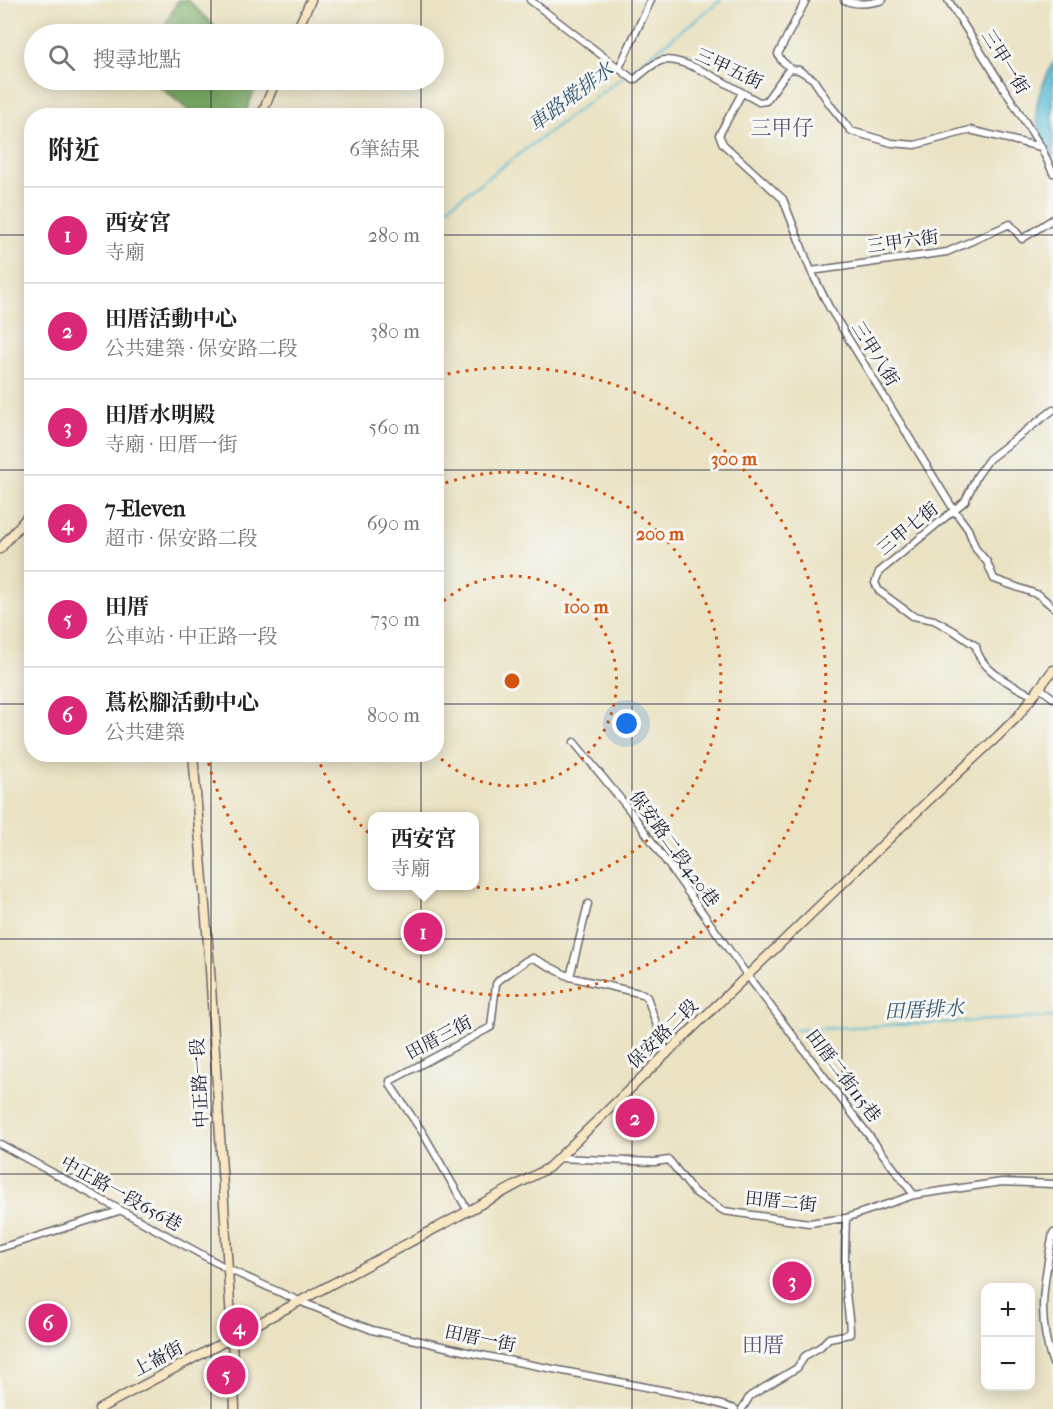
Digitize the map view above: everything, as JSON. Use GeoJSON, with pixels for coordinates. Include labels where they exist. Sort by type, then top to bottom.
{"type":"FeatureCollection","features":[{"type":"Feature","properties":{"kind":"street"},"geometry":{"type":"LineString","coordinates":[[300,24],[311,0]]}},
{"type":"Feature","properties":{"kind":"street","name":"三甲五街"},"geometry":{"type":"LineString","coordinates":[[530,0],[634,80],[656,63],[666,60],[689,65],[759,102],[766,101],[791,69],[799,70],[813,79],[851,131],[892,143],[915,145],[970,130],[1041,147]]}},
{"type":"Feature","properties":{"kind":"street"},"geometry":{"type":"LineString","coordinates":[[619,68],[651,0]]}},
{"type":"Feature","properties":{"kind":"street"},"geometry":{"type":"LineString","coordinates":[[791,69],[778,54],[806,0]]}},
{"type":"Feature","properties":{"kind":"street"},"geometry":{"type":"LineString","coordinates":[[844,0],[850,3],[868,4],[883,0]]}},
{"type":"Feature","properties":{"kind":"street","name":"三甲一街"},"geometry":{"type":"LineString","coordinates":[[948,0],[1041,147],[1053,173]]}},
{"type":"Feature","properties":{"kind":"street"},"geometry":{"type":"LineString","coordinates":[[264,108],[272,90]]}},
{"type":"Feature","properties":{"kind":"street","name":"三甲八街"},"geometry":{"type":"LineString","coordinates":[[742,93],[719,135],[723,144],[783,199],[811,271],[829,307],[954,510],[968,528],[976,549],[987,562],[994,579],[1039,595],[1053,607]]}},
{"type":"Feature","properties":{"kind":"street","name":"三甲六街"},"geometry":{"type":"LineString","coordinates":[[811,271],[947,252],[1010,224],[1023,239],[1053,219]]}},
{"type":"Feature","properties":{"kind":"street","name":"三甲七街"},"geometry":{"type":"LineString","coordinates":[[1034,696],[991,671],[976,652],[976,646],[933,620],[913,616],[879,591],[875,583],[879,572],[966,501],[977,476],[989,459],[1053,410]]}},
{"type":"Feature","properties":{"kind":"street"},"geometry":{"type":"LineString","coordinates":[[0,549],[24,520]]}},
{"type":"Feature","properties":{"kind":"street","name":"保安路二段"},"geometry":{"type":"LineString","coordinates":[[232,1338],[542,1171],[558,1158],[999,735],[1034,696],[1053,670]]}},
{"type":"Feature","properties":{"kind":"street"},"geometry":{"type":"LineString","coordinates":[[1040,688],[1053,698]]}},
{"type":"Feature","properties":{"kind":"street","name":"保安路二段420巷"},"geometry":{"type":"LineString","coordinates":[[574,742],[628,808],[747,975]]}},
{"type":"Feature","properties":{"kind":"street","name":"中正路一段"},"geometry":{"type":"LineString","coordinates":[[194,762],[210,969],[235,1409]]}},
{"type":"Feature","properties":{"kind":"street"},"geometry":{"type":"LineString","coordinates":[[570,977],[588,904]]}},
{"type":"Feature","properties":{"kind":"street","name":"田厝三街"},"geometry":{"type":"LineString","coordinates":[[468,1211],[390,1081],[491,1027],[496,984],[527,960],[533,958],[570,977],[643,994],[647,997],[667,1055]]}},
{"type":"Feature","properties":{"kind":"street","name":"田厝二街115巷"},"geometry":{"type":"LineString","coordinates":[[747,975],[914,1195]]}},
{"type":"Feature","properties":{"kind":"street","name":"中正路一段656巷"},"geometry":{"type":"LineString","coordinates":[[0,1144],[228,1269]]}},
{"type":"Feature","properties":{"kind":"street","name":"田厝二街"},"geometry":{"type":"LineString","coordinates":[[558,1158],[655,1162],[669,1160],[694,1192],[724,1211],[809,1223],[846,1218],[914,1195],[1002,1182],[1025,1181],[1053,1184]]}},
{"type":"Feature","properties":{"kind":"street"},"geometry":{"type":"LineString","coordinates":[[0,1248],[120,1211]]}},
{"type":"Feature","properties":{"kind":"street"},"geometry":{"type":"LineString","coordinates":[[742,1409],[750,1396],[797,1368],[805,1356],[829,1338],[850,1334],[844,1247],[846,1218]]}},
{"type":"Feature","properties":{"kind":"street"},"geometry":{"type":"LineString","coordinates":[[1053,1233],[1042,1304],[1045,1342],[1053,1364]]}},
{"type":"Feature","properties":{"kind":"street","name":"田厝一街"},"geometry":{"type":"LineString","coordinates":[[228,1269],[372,1330],[476,1354],[692,1396],[735,1409]]}},
{"type":"Feature","properties":{"kind":"street","name":"上崙街"},"geometry":{"type":"LineString","coordinates":[[99,1409],[232,1338]]}},
{"type":"Feature","properties":{"kind":"green space"},"geometry":{"type":"Polygon","coordinates":[[[178,0],[188,0],[212,24],[165,24],[178,0]]]}},
{"type":"Feature","properties":{"kind":"green space"},"geometry":{"type":"Polygon","coordinates":[[[164,90],[255,90],[247,108],[186,108],[164,90]]]}},
{"type":"Feature","properties":{"kind":"water"},"geometry":{"type":"Polygon","coordinates":[[[1053,62],[1053,157],[1040,130],[1036,109],[1041,88],[1053,62]]]}},
{"type":"Feature","properties":{"kind":"waterway","name":"車路墘排水"},"geometry":{"type":"LineString","coordinates":[[629,72],[721,0]]}},
{"type":"Feature","properties":{"kind":"waterway","name":"車路墘排水"},"geometry":{"type":"LineString","coordinates":[[444,210],[624,76]]}},
{"type":"Feature","properties":{"kind":"waterway","name":"田厝排水"},"geometry":{"type":"LineString","coordinates":[[796,1030],[1053,1017]]}},
{"type":"Feature","properties":{"kind":"place","name":"西安宮"},"geometry":{"type":"Point","coordinates":[423,932]}},
{"type":"Feature","properties":{"kind":"place","name":"田厝活動中心"},"geometry":{"type":"Point","coordinates":[635,1118]}},
{"type":"Feature","properties":{"kind":"place","name":"田厝水明殿"},"geometry":{"type":"Point","coordinates":[792,1281]}},
{"type":"Feature","properties":{"kind":"place","name":"蔦松腳活動中心"},"geometry":{"type":"Point","coordinates":[48,1323]}},
{"type":"Feature","properties":{"kind":"place","name":"7-Eleven"},"geometry":{"type":"Point","coordinates":[239,1327]}},
{"type":"Feature","properties":{"kind":"place","name":"田厝"},"geometry":{"type":"Point","coordinates":[226,1375]}},
{"type":"Feature","properties":{"kind":"district","name":"三甲仔"},"geometry":{"type":"Point","coordinates":[782,128]}},
{"type":"Feature","properties":{"kind":"district","name":"田厝"},"geometry":{"type":"Point","coordinates":[763,1345]}}]}
